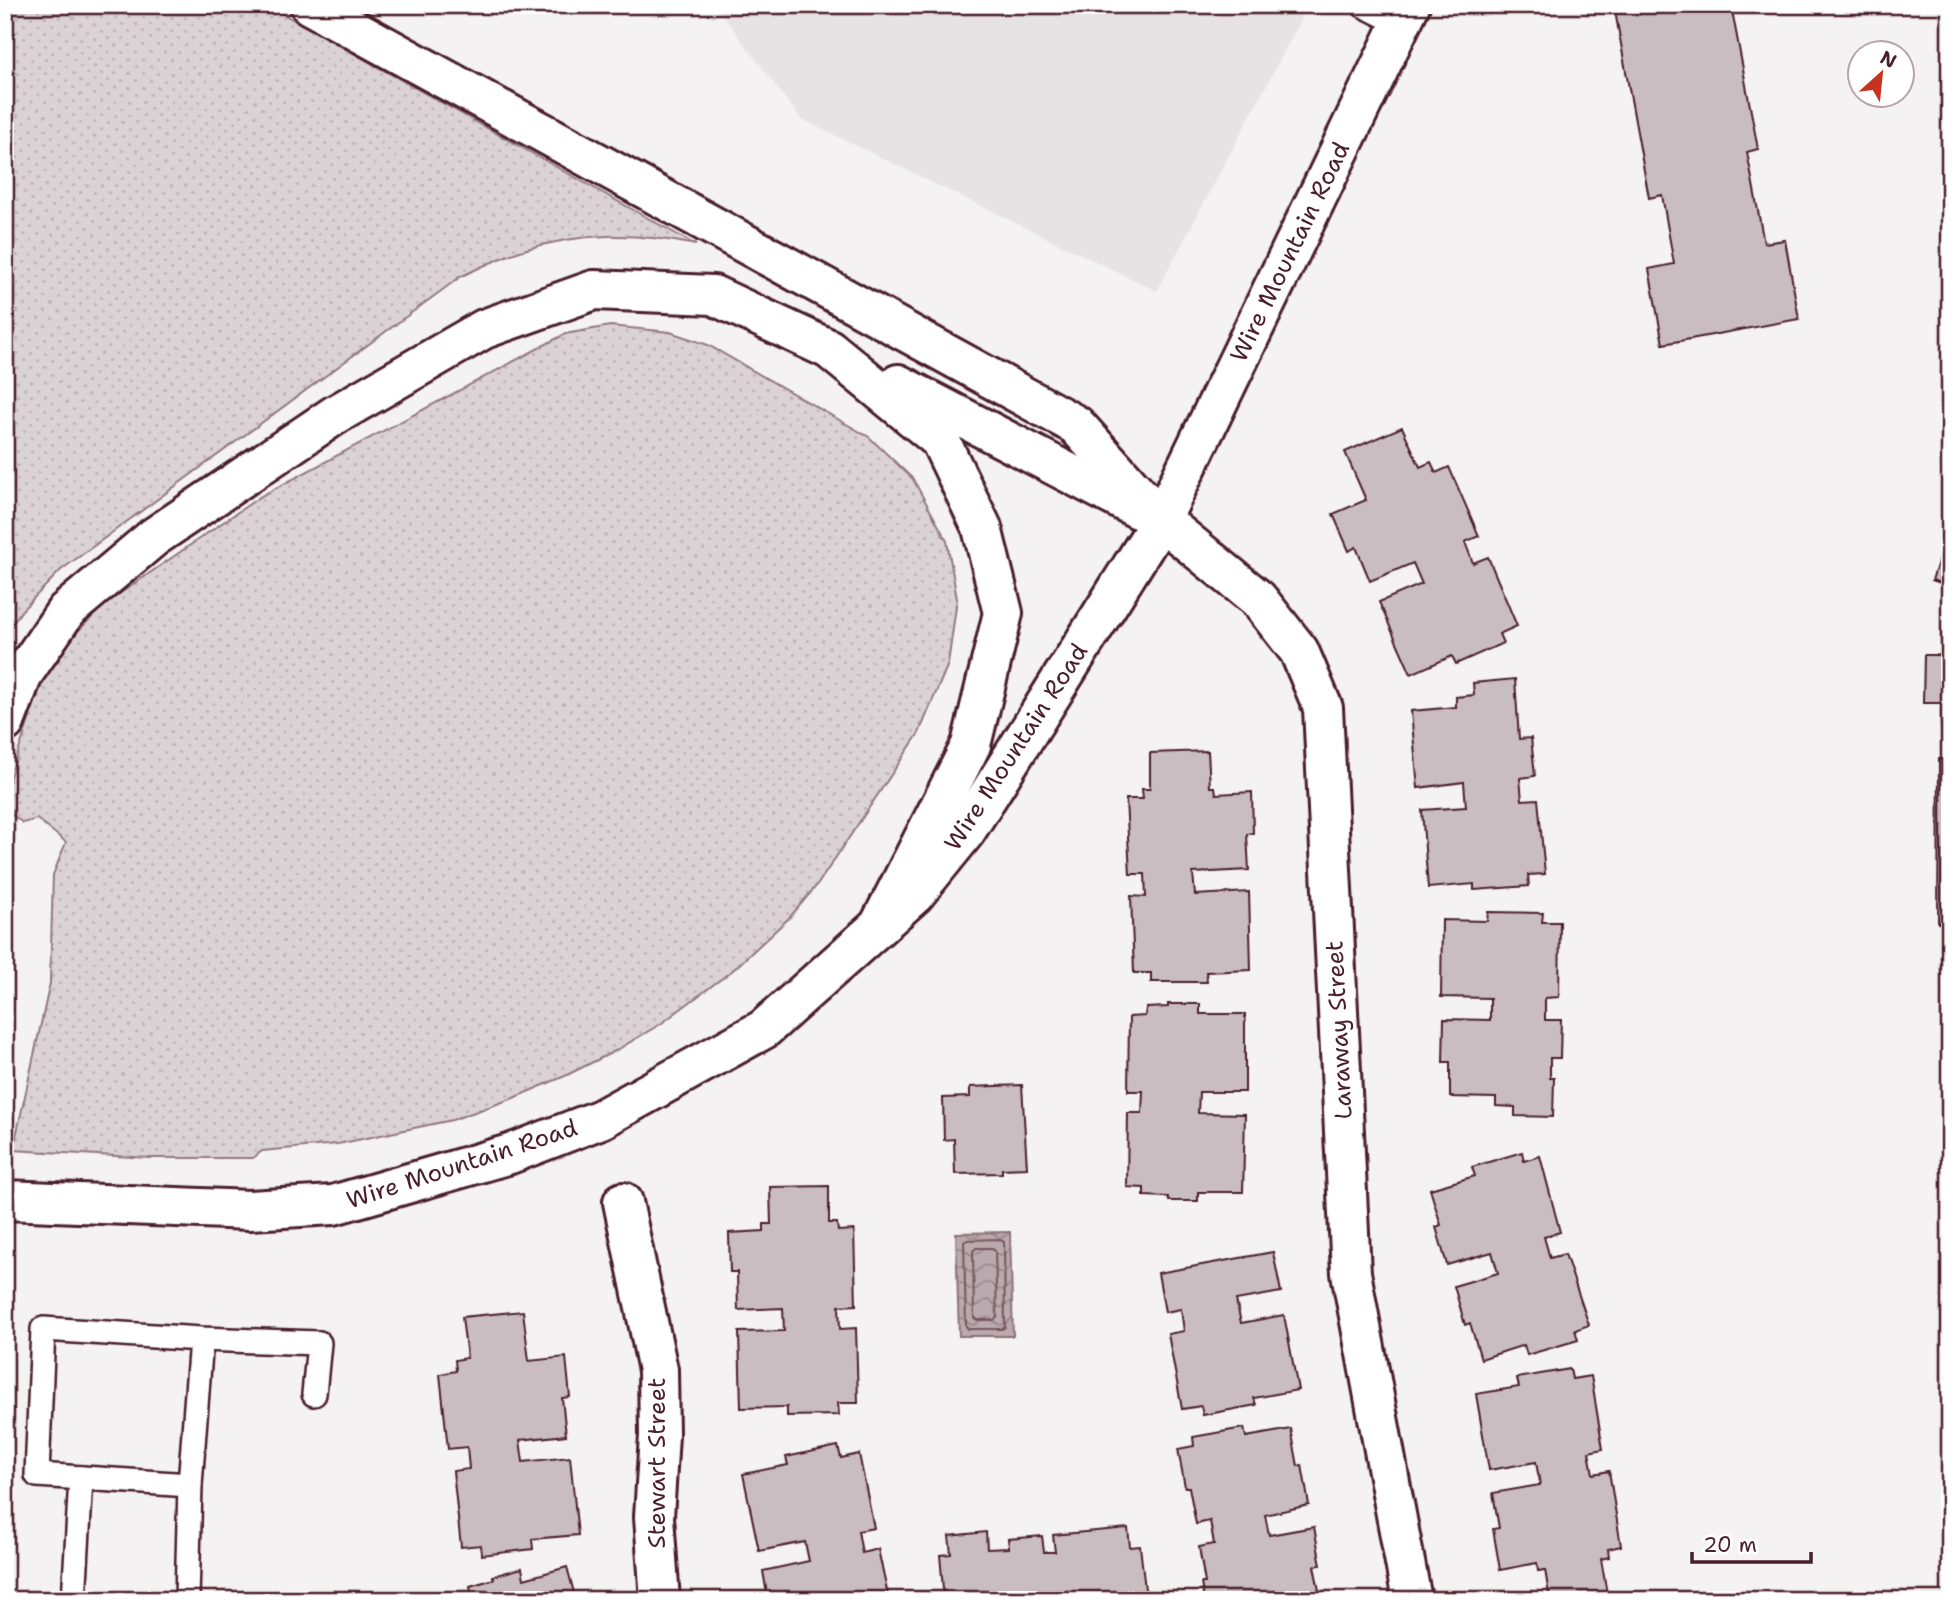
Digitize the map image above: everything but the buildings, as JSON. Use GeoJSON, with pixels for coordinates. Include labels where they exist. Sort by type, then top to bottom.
{"type":"FeatureCollection","features":[{"type":"Feature","properties":{"kind":"main road"},"geometry":{"type":"LineString","coordinates":[[310,5],[1076,425],[1161,520]]}},
{"type":"Feature","properties":{"kind":"main road","name":"Wire Mountain Road"},"geometry":{"type":"LineString","coordinates":[[5,1200],[250,1210],[333,1205],[510,1154],[601,1119],[764,1029],[915,894],[966,831],[1161,520],[1405,14]]}},
{"type":"Feature","properties":{"kind":"main road"},"geometry":{"type":"LineString","coordinates":[[5,722],[23,674],[66,611],[154,537],[335,415],[484,329],[594,290],[713,295],[829,349],[1161,520]]}},
{"type":"Feature","properties":{"kind":"main road"},"geometry":{"type":"LineString","coordinates":[[829,349],[940,440],[982,528],[1003,613],[971,745],[879,926]]}},
{"type":"Feature","properties":{"kind":"main road","name":"Laraway Street"},"geometry":{"type":"LineString","coordinates":[[1161,520],[1258,599],[1299,651],[1323,708],[1351,1273],[1412,1600]]}},
{"type":"Feature","properties":{"kind":"main road","name":"Stewart Street"},"geometry":{"type":"LineString","coordinates":[[623,1202],[658,1370],[659,1435],[654,1517],[660,1600]]}},
{"type":"Feature","properties":{"kind":"lane"},"geometry":{"type":"LineString","coordinates":[[1363,5],[1405,14]]}},
{"type":"Feature","properties":{"kind":"lane"},"geometry":{"type":"LineString","coordinates":[[190,1485],[37,1475],[43,1329],[318,1343],[314,1394]]}},
{"type":"Feature","properties":{"kind":"lane"},"geometry":{"type":"LineString","coordinates":[[187,1600],[190,1485],[201,1339]]}},
{"type":"Feature","properties":{"kind":"lane"},"geometry":{"type":"LineString","coordinates":[[74,1600],[80,1478]]}},
{"type":"Feature","properties":{"kind":"shaded area"},"geometry":{"type":"Polygon","coordinates":[[[5,5],[267,5],[696,245],[630,236],[586,237],[512,254],[460,277],[61,570],[22,610],[5,634],[5,5]]]}},
{"type":"Feature","properties":{"kind":"shaded area"},"geometry":{"type":"Polygon","coordinates":[[[715,5],[1309,5],[1157,291],[801,119],[715,5]]]}},
{"type":"Feature","properties":{"kind":"shaded area"},"geometry":{"type":"Polygon","coordinates":[[[610,326],[670,332],[708,345],[869,437],[913,479],[947,541],[957,599],[948,664],[919,733],[818,884],[790,917],[733,970],[662,1023],[565,1076],[452,1120],[338,1144],[262,1151],[253,1158],[150,1158],[13,1150],[50,983],[53,875],[66,842],[37,819],[23,823],[5,810],[5,791],[39,691],[60,649],[105,604],[261,496],[565,334],[610,326]]]}},
{"type":"Feature","properties":{"kind":"water"},"geometry":{"type":"Polygon","coordinates":[[[1010,1232],[1013,1336],[959,1336],[956,1233],[1010,1232]]]}}]}
